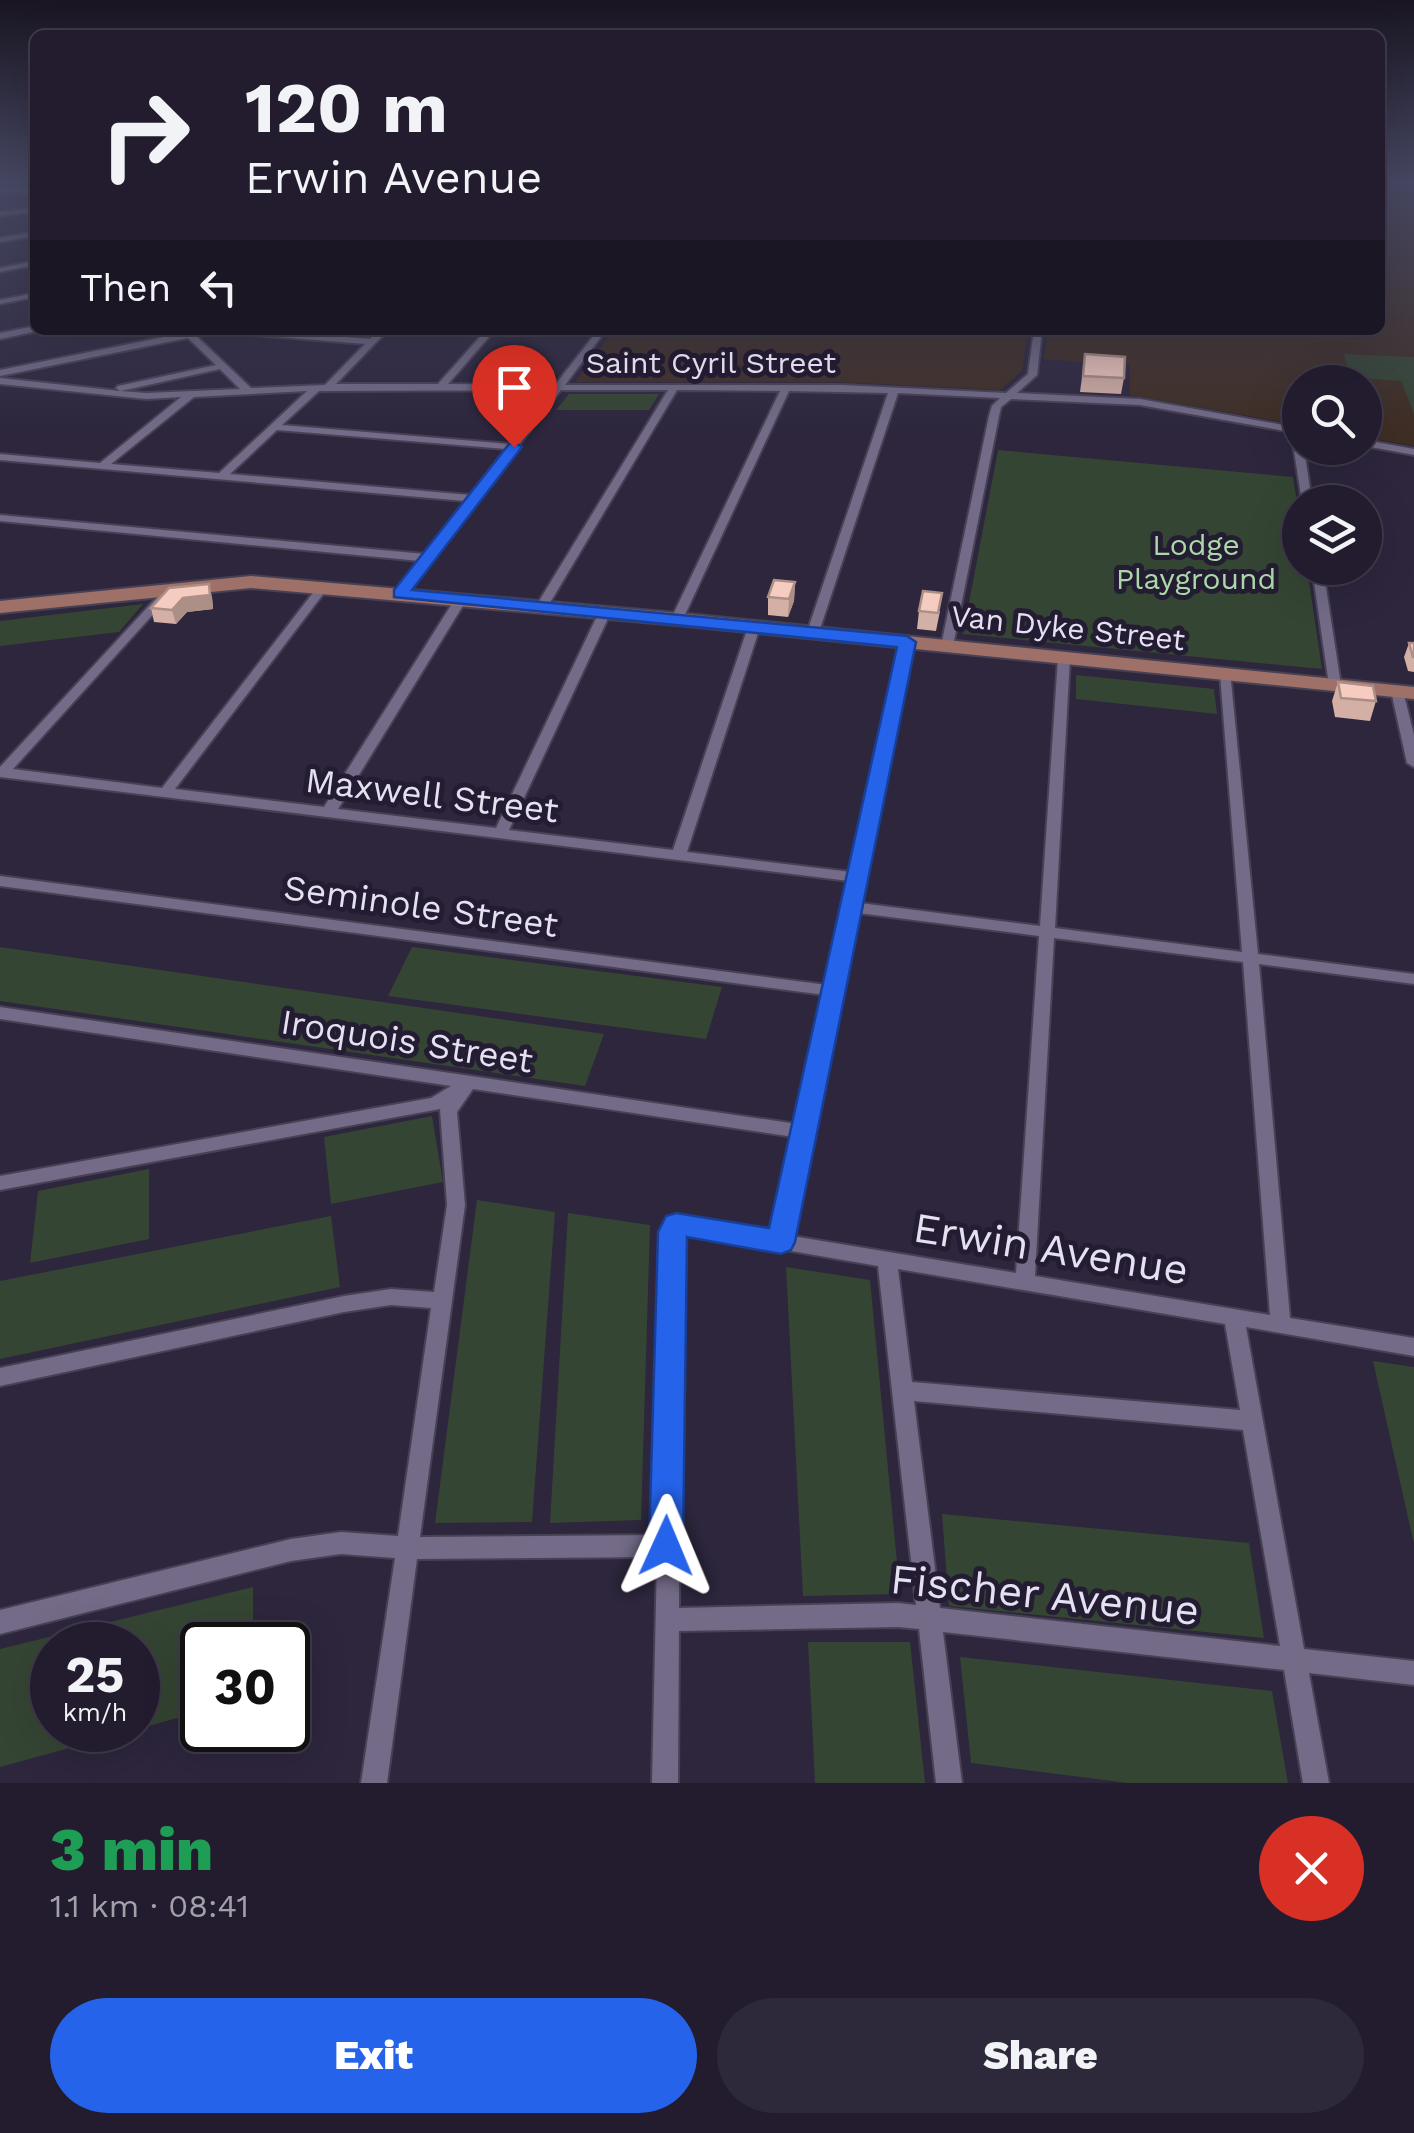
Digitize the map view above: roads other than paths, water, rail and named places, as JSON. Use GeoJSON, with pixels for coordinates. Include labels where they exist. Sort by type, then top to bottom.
{"type":"FeatureCollection","features":[{"type":"Feature","properties":{"kind":"main road","name":"Van Dyke Street"},"geometry":{"type":"LineString","coordinates":[[0,607],[239,582],[323,587],[1406,692]]}},
{"type":"Feature","properties":{"kind":"street"},"geometry":{"type":"LineString","coordinates":[[0,302],[30,296]]}},
{"type":"Feature","properties":{"kind":"street"},"geometry":{"type":"LineString","coordinates":[[0,336],[30,330]]}},
{"type":"Feature","properties":{"kind":"street"},"geometry":{"type":"LineString","coordinates":[[0,373],[178,335]]}},
{"type":"Feature","properties":{"kind":"street"},"geometry":{"type":"LineString","coordinates":[[189,335],[248,391]]}},
{"type":"Feature","properties":{"kind":"street"},"geometry":{"type":"LineString","coordinates":[[288,335],[371,342]]}},
{"type":"Feature","properties":{"kind":"street"},"geometry":{"type":"LineString","coordinates":[[328,387],[379,335]]}},
{"type":"Feature","properties":{"kind":"street"},"geometry":{"type":"LineString","coordinates":[[441,388],[487,335]]}},
{"type":"Feature","properties":{"kind":"street"},"geometry":{"type":"LineString","coordinates":[[400,594],[598,335]]}},
{"type":"Feature","properties":{"kind":"street"},"geometry":{"type":"LineString","coordinates":[[946,646],[994,416],[997,406],[1032,375],[1037,335]]}},
{"type":"Feature","properties":{"kind":"street"},"geometry":{"type":"LineString","coordinates":[[102,392],[222,366]]}},
{"type":"Feature","properties":{"kind":"street","name":"Saint Cyril Street"},"geometry":{"type":"LineString","coordinates":[[0,381],[146,396],[328,387],[894,390],[1140,402],[1282,428]]}},
{"type":"Feature","properties":{"kind":"street"},"geometry":{"type":"LineString","coordinates":[[221,477],[316,388]]}},
{"type":"Feature","properties":{"kind":"street"},"geometry":{"type":"LineString","coordinates":[[542,606],[674,388]]}},
{"type":"Feature","properties":{"kind":"street"},"geometry":{"type":"LineString","coordinates":[[678,619],[786,388]]}},
{"type":"Feature","properties":{"kind":"street"},"geometry":{"type":"LineString","coordinates":[[813,632],[894,390]]}},
{"type":"Feature","properties":{"kind":"street"},"geometry":{"type":"LineString","coordinates":[[102,466],[191,394]]}},
{"type":"Feature","properties":{"kind":"street"},"geometry":{"type":"LineString","coordinates":[[275,427],[514,447]]}},
{"type":"Feature","properties":{"kind":"street"},"geometry":{"type":"LineString","coordinates":[[1382,446],[1414,452]]}},
{"type":"Feature","properties":{"kind":"street"},"geometry":{"type":"LineString","coordinates":[[0,457],[474,499]]}},
{"type":"Feature","properties":{"kind":"street"},"geometry":{"type":"LineString","coordinates":[[0,518],[428,558]]}},
{"type":"Feature","properties":{"kind":"street"},"geometry":{"type":"LineString","coordinates":[[1320,585],[1335,685]]}},
{"type":"Feature","properties":{"kind":"street"},"geometry":{"type":"LineString","coordinates":[[165,792],[323,587]]}},
{"type":"Feature","properties":{"kind":"street"},"geometry":{"type":"LineString","coordinates":[[1,773],[172,588]]}},
{"type":"Feature","properties":{"kind":"street"},"geometry":{"type":"LineString","coordinates":[[328,812],[461,599]]}},
{"type":"Feature","properties":{"kind":"street"},"geometry":{"type":"LineString","coordinates":[[500,834],[605,612]]}},
{"type":"Feature","properties":{"kind":"street"},"geometry":{"type":"LineString","coordinates":[[678,856],[754,626]]}},
{"type":"Feature","properties":{"kind":"street"},"geometry":{"type":"LineString","coordinates":[[781,1242],[907,642]]}},
{"type":"Feature","properties":{"kind":"street"},"geometry":{"type":"LineString","coordinates":[[1025,1282],[1064,658]]}},
{"type":"Feature","properties":{"kind":"street"},"geometry":{"type":"LineString","coordinates":[[1226,674],[1281,1324]]}},
{"type":"Feature","properties":{"kind":"street"},"geometry":{"type":"LineString","coordinates":[[1406,692],[1414,763]]}},
{"type":"Feature","properties":{"kind":"street","name":"Maxwell Street"},"geometry":{"type":"LineString","coordinates":[[1,773],[857,878]]}},
{"type":"Feature","properties":{"kind":"street","name":"Seminole Street"},"geometry":{"type":"LineString","coordinates":[[0,881],[834,991]]}},
{"type":"Feature","properties":{"kind":"street"},"geometry":{"type":"LineString","coordinates":[[851,908],[1414,979]]}},
{"type":"Feature","properties":{"kind":"street","name":"Iroquois Street"},"geometry":{"type":"LineString","coordinates":[[0,1012],[804,1132]]}},
{"type":"Feature","properties":{"kind":"street"},"geometry":{"type":"LineString","coordinates":[[0,1183],[435,1104],[468,1084]]}},
{"type":"Feature","properties":{"kind":"street"},"geometry":{"type":"LineString","coordinates":[[374,1783],[456,1206],[457,1177],[448,1111],[468,1084]]}},
{"type":"Feature","properties":{"kind":"street","name":"Erwin Avenue"},"geometry":{"type":"LineString","coordinates":[[666,1546],[672,1232],[676,1224],[1414,1347]]}},
{"type":"Feature","properties":{"kind":"street"},"geometry":{"type":"LineString","coordinates":[[887,1260],[948,1783]]}},
{"type":"Feature","properties":{"kind":"street"},"geometry":{"type":"LineString","coordinates":[[0,1377],[344,1304],[390,1297],[442,1301]]}},
{"type":"Feature","properties":{"kind":"street"},"geometry":{"type":"LineString","coordinates":[[1234,1316],[1316,1783]]}},
{"type":"Feature","properties":{"kind":"street"},"geometry":{"type":"LineString","coordinates":[[904,1391],[1253,1421]]}},
{"type":"Feature","properties":{"kind":"street"},"geometry":{"type":"LineString","coordinates":[[0,1622],[291,1550],[340,1543],[407,1548],[666,1546],[665,1783]]}},
{"type":"Feature","properties":{"kind":"street","name":"Fischer Avenue"},"geometry":{"type":"LineString","coordinates":[[668,1620],[898,1616],[1414,1674]]}},
{"type":"Feature","properties":{"kind":"park label","name":"Lodge Playground"},"geometry":{"type":"Point","coordinates":[1196,562]}}]}
